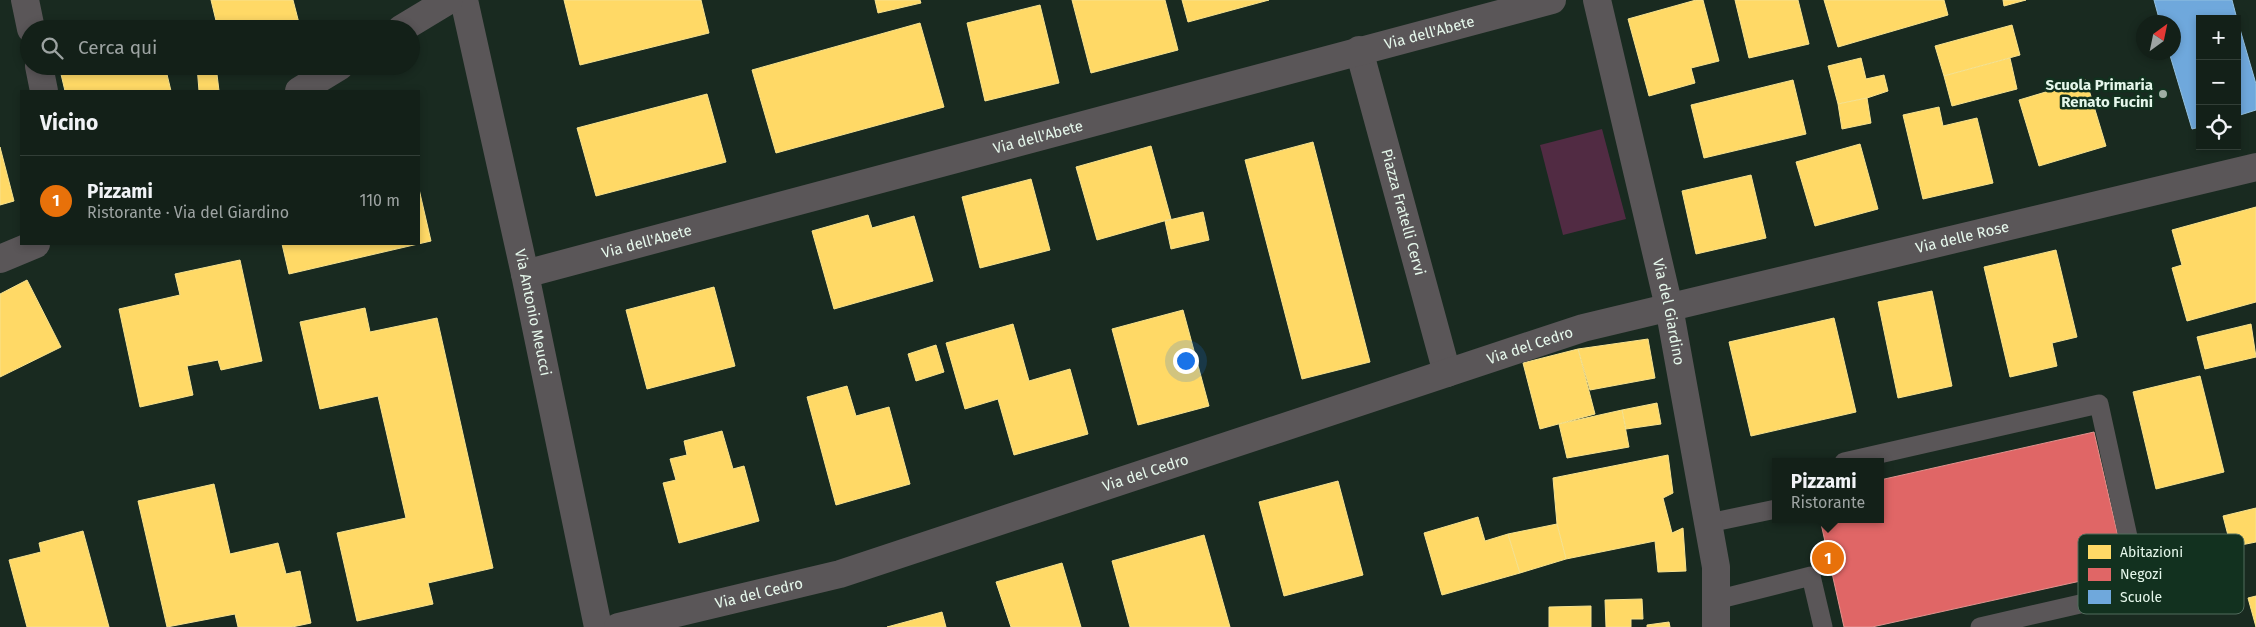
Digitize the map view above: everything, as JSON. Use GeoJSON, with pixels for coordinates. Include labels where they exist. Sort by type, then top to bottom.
{"type":"FeatureCollection","features":[{"type":"Feature","properties":{"kind":"street"},"geometry":{"type":"LineString","coordinates":[[25,0],[29,20]]}},
{"type":"Feature","properties":{"kind":"street"},"geometry":{"type":"LineString","coordinates":[[416,20],[449,0]]}},
{"type":"Feature","properties":{"kind":"street","name":"Via Antonio Meucci"},"geometry":{"type":"LineString","coordinates":[[464,0],[525,274],[598,627]]}},
{"type":"Feature","properties":{"kind":"street","name":"Via dell'Abete"},"geometry":{"type":"LineString","coordinates":[[525,274],[1552,0]]}},
{"type":"Feature","properties":{"kind":"street","name":"Via del Giardino"},"geometry":{"type":"LineString","coordinates":[[1597,0],[1670,307],[1716,567],[1716,627]]}},
{"type":"Feature","properties":{"kind":"street","name":"Piazza Fratelli Cervi"},"geometry":{"type":"LineString","coordinates":[[1359,50],[1447,373]]}},
{"type":"Feature","properties":{"kind":"street"},"geometry":{"type":"LineString","coordinates":[[41,75],[44,90]]}},
{"type":"Feature","properties":{"kind":"street"},"geometry":{"type":"LineString","coordinates":[[301,90],[325,75]]}},
{"type":"Feature","properties":{"kind":"street","name":"Via delle Rose"},"geometry":{"type":"LineString","coordinates":[[1670,307],[2256,167]]}},
{"type":"Feature","properties":{"kind":"street"},"geometry":{"type":"LineString","coordinates":[[0,259],[34,245]]}},
{"type":"Feature","properties":{"kind":"street","name":"Via del Cedro"},"geometry":{"type":"LineString","coordinates":[[618,627],[840,574],[1583,328],[1670,307]]}},
{"type":"Feature","properties":{"kind":"lane"},"geometry":{"type":"LineString","coordinates":[[1862,458],[2099,404],[2127,534]]}},
{"type":"Feature","properties":{"kind":"lane"},"geometry":{"type":"LineString","coordinates":[[1709,523],[1772,510]]}},
{"type":"Feature","properties":{"kind":"lane"},"geometry":{"type":"LineString","coordinates":[[1716,600],[1811,576],[1823,627]]}},
{"type":"Feature","properties":{"kind":"lane"},"geometry":{"type":"LineString","coordinates":[[1980,627],[2078,605]]}},
{"type":"Feature","properties":{"kind":"shaded area"},"geometry":{"type":"Polygon","coordinates":[[[1602,129],[1626,219],[1563,235],[1540,145],[1602,129]]]}},
{"type":"Feature","properties":{"kind":"building: Abitazioni"},"geometry":{"type":"Polygon","coordinates":[[[211,0],[293,0],[298,20],[216,20],[211,0]]]}},
{"type":"Feature","properties":{"kind":"building: Abitazioni"},"geometry":{"type":"Polygon","coordinates":[[[564,0],[701,0],[709,33],[580,65],[564,0]]]}},
{"type":"Feature","properties":{"kind":"building: Abitazioni"},"geometry":{"type":"Polygon","coordinates":[[[875,0],[920,0],[921,3],[878,13],[875,0]]]}},
{"type":"Feature","properties":{"kind":"building: Abitazioni"},"geometry":{"type":"Polygon","coordinates":[[[1072,0],[1165,0],[1178,50],[1091,73],[1072,0]]]}},
{"type":"Feature","properties":{"kind":"building: Abitazioni"},"geometry":{"type":"Polygon","coordinates":[[[1182,0],[1269,0],[1188,22],[1182,0]]]}},
{"type":"Feature","properties":{"kind":"building: Abitazioni"},"geometry":{"type":"Polygon","coordinates":[[[1696,0],[1703,0],[1719,61],[1691,68],[1695,83],[1649,96],[1628,19],[1696,0]]]}},
{"type":"Feature","properties":{"kind":"building: Abitazioni"},"geometry":{"type":"Polygon","coordinates":[[[1735,0],[1798,0],[1809,44],[1749,58],[1735,0]]]}},
{"type":"Feature","properties":{"kind":"building: Abitazioni"},"geometry":{"type":"Polygon","coordinates":[[[1824,0],[1944,0],[1948,15],[1838,47],[1824,0]]]}},
{"type":"Feature","properties":{"kind":"building: Abitazioni"},"geometry":{"type":"Polygon","coordinates":[[[2003,0],[2026,0],[2004,6],[2003,0]]]}},
{"type":"Feature","properties":{"kind":"building: Abitazioni"},"geometry":{"type":"Polygon","coordinates":[[[1040,5],[1059,83],[985,101],[967,23],[1040,5]]]}},
{"type":"Feature","properties":{"kind":"building: Abitazioni"},"geometry":{"type":"Polygon","coordinates":[[[920,23],[944,107],[776,153],[752,70],[920,23]]]}},
{"type":"Feature","properties":{"kind":"building: Abitazioni"},"geometry":{"type":"Polygon","coordinates":[[[2012,25],[2020,55],[1944,76],[1935,46],[2012,25]]]}},
{"type":"Feature","properties":{"kind":"building: Abitazioni"},"geometry":{"type":"Polygon","coordinates":[[[1861,58],[1866,79],[1884,75],[1888,91],[1838,104],[1828,66],[1861,58]]]}},
{"type":"Feature","properties":{"kind":"building: Abitazioni"},"geometry":{"type":"Polygon","coordinates":[[[2010,58],[2017,89],[1952,106],[1944,76],[2010,58]]]}},
{"type":"Feature","properties":{"kind":"building: Abitazioni"},"geometry":{"type":"Polygon","coordinates":[[[61,75],[167,75],[171,90],[65,90],[61,75]]]}},
{"type":"Feature","properties":{"kind":"building: Abitazioni"},"geometry":{"type":"Polygon","coordinates":[[[198,75],[217,75],[219,90],[199,90],[198,75]]]}},
{"type":"Feature","properties":{"kind":"building: Abitazioni"},"geometry":{"type":"Polygon","coordinates":[[[1793,80],[1806,134],[1704,158],[1691,105],[1793,80]]]}},
{"type":"Feature","properties":{"kind":"building: Abitazioni"},"geometry":{"type":"Polygon","coordinates":[[[2086,80],[2106,146],[2039,166],[2019,100],[2086,80]]]}},
{"type":"Feature","properties":{"kind":"building: Abitazioni"},"geometry":{"type":"Polygon","coordinates":[[[707,94],[726,162],[596,196],[577,128],[707,94]]]}},
{"type":"Feature","properties":{"kind":"building: Abitazioni"},"geometry":{"type":"Polygon","coordinates":[[[1867,98],[1871,123],[1842,129],[1838,104],[1867,98]]]}},
{"type":"Feature","properties":{"kind":"building: Abitazioni"},"geometry":{"type":"Polygon","coordinates":[[[1939,107],[1943,126],[1977,118],[1993,183],[1923,199],[1903,115],[1939,107]]]}},
{"type":"Feature","properties":{"kind":"building: Abitazioni"},"geometry":{"type":"Polygon","coordinates":[[[1313,142],[1370,362],[1302,379],[1245,160],[1313,142]]]}},
{"type":"Feature","properties":{"kind":"building: Abitazioni"},"geometry":{"type":"Polygon","coordinates":[[[1860,144],[1878,209],[1815,226],[1796,162],[1860,144]]]}},
{"type":"Feature","properties":{"kind":"building: Abitazioni"},"geometry":{"type":"Polygon","coordinates":[[[1151,146],[1171,219],[1097,240],[1076,167],[1151,146]]]}},
{"type":"Feature","properties":{"kind":"building: Abitazioni"},"geometry":{"type":"Polygon","coordinates":[[[0,147],[14,201],[0,205],[0,147]]]}},
{"type":"Feature","properties":{"kind":"building: Abitazioni"},"geometry":{"type":"Polygon","coordinates":[[[1751,175],[1766,238],[1696,254],[1682,191],[1751,175]]]}},
{"type":"Feature","properties":{"kind":"building: Abitazioni"},"geometry":{"type":"Polygon","coordinates":[[[1031,179],[1050,250],[980,268],[962,197],[1031,179]]]}},
{"type":"Feature","properties":{"kind":"building: Abitazioni"},"geometry":{"type":"Polygon","coordinates":[[[420,193],[431,241],[420,244],[420,193]]]}},
{"type":"Feature","properties":{"kind":"building: Abitazioni"},"geometry":{"type":"Polygon","coordinates":[[[2256,207],[2256,302],[2187,321],[2172,268],[2182,265],[2172,230],[2256,207]]]}},
{"type":"Feature","properties":{"kind":"building: Abitazioni"},"geometry":{"type":"Polygon","coordinates":[[[1203,212],[1209,240],[1171,249],[1165,221],[1203,212]]]}},
{"type":"Feature","properties":{"kind":"building: Abitazioni"},"geometry":{"type":"Polygon","coordinates":[[[868,215],[872,228],[914,216],[933,281],[834,309],[812,231],[868,215]]]}},
{"type":"Feature","properties":{"kind":"building: Abitazioni"},"geometry":{"type":"Polygon","coordinates":[[[282,245],[414,245],[289,274],[282,245]]]}},
{"type":"Feature","properties":{"kind":"building: Abitazioni"},"geometry":{"type":"Polygon","coordinates":[[[2056,250],[2077,337],[2052,343],[2057,366],[2010,377],[1984,267],[2056,250]]]}},
{"type":"Feature","properties":{"kind":"building: Abitazioni"},"geometry":{"type":"Polygon","coordinates":[[[240,260],[262,361],[221,370],[218,360],[187,366],[193,395],[140,407],[119,309],[180,295],[175,274],[240,260]]]}},
{"type":"Feature","properties":{"kind":"building: Abitazioni"},"geometry":{"type":"Polygon","coordinates":[[[27,280],[61,347],[0,377],[0,294],[27,280]]]}},
{"type":"Feature","properties":{"kind":"building: Abitazioni"},"geometry":{"type":"Polygon","coordinates":[[[714,287],[735,366],[647,389],[626,310],[714,287]]]}},
{"type":"Feature","properties":{"kind":"building: Abitazioni"},"geometry":{"type":"Polygon","coordinates":[[[1932,291],[1952,386],[1898,398],[1878,302],[1932,291]]]}},
{"type":"Feature","properties":{"kind":"building: Abitazioni"},"geometry":{"type":"Polygon","coordinates":[[[365,308],[370,332],[437,318],[493,568],[428,583],[433,604],[357,621],[337,533],[406,518],[378,396],[320,409],[300,322],[365,308]]]}},
{"type":"Feature","properties":{"kind":"building: Abitazioni"},"geometry":{"type":"Polygon","coordinates":[[[1183,310],[1209,406],[1138,425],[1112,329],[1183,310]]]}},
{"type":"Feature","properties":{"kind":"building: Abitazioni"},"geometry":{"type":"Polygon","coordinates":[[[1834,318],[1856,412],[1751,436],[1729,342],[1834,318]]]}},
{"type":"Feature","properties":{"kind":"building: Abitazioni"},"geometry":{"type":"Polygon","coordinates":[[[1013,324],[1029,381],[1070,369],[1088,434],[1014,455],[998,399],[965,409],[946,343],[1013,324]]]}},
{"type":"Feature","properties":{"kind":"building: Abitazioni"},"geometry":{"type":"Polygon","coordinates":[[[2251,324],[2256,357],[2205,369],[2197,337],[2251,324]]]}},
{"type":"Feature","properties":{"kind":"building: Abitazioni"},"geometry":{"type":"Polygon","coordinates":[[[1648,339],[1655,378],[1590,390],[1578,349],[1648,339]]]}},
{"type":"Feature","properties":{"kind":"building: Abitazioni"},"geometry":{"type":"Polygon","coordinates":[[[936,345],[944,372],[916,381],[908,354],[936,345]]]}},
{"type":"Feature","properties":{"kind":"building: Abitazioni"},"geometry":{"type":"Polygon","coordinates":[[[1578,349],[1595,414],[1540,429],[1523,363],[1578,349]]]}},
{"type":"Feature","properties":{"kind":"building: Abitazioni"},"geometry":{"type":"Polygon","coordinates":[[[2200,376],[2224,472],[2156,489],[2133,392],[2200,376]]]}},
{"type":"Feature","properties":{"kind":"building: Abitazioni"},"geometry":{"type":"Polygon","coordinates":[[[847,386],[856,416],[889,407],[910,484],[836,505],[807,397],[847,386]]]}},
{"type":"Feature","properties":{"kind":"building: Abitazioni"},"geometry":{"type":"Polygon","coordinates":[[[1657,403],[1661,424],[1626,429],[1622,410],[1657,403]]]}},
{"type":"Feature","properties":{"kind":"building: Abitazioni"},"geometry":{"type":"Polygon","coordinates":[[[1622,410],[1629,447],[1567,458],[1559,424],[1622,410]]]}},
{"type":"Feature","properties":{"kind":"building: Abitazioni"},"geometry":{"type":"Polygon","coordinates":[[[722,431],[733,469],[744,466],[759,521],[679,543],[663,483],[676,480],[670,459],[687,455],[684,441],[722,431]]]}},
{"type":"Feature","properties":{"kind":"building: Abitazioni"},"geometry":{"type":"Polygon","coordinates":[[[1668,455],[1673,493],[1663,498],[1672,533],[1683,528],[1686,571],[1658,572],[1655,541],[1566,559],[1557,524],[1553,478],[1668,455]]]}},
{"type":"Feature","properties":{"kind":"building: Abitazioni"},"geometry":{"type":"Polygon","coordinates":[[[1338,481],[1363,575],[1284,596],[1259,502],[1338,481]]]}},
{"type":"Feature","properties":{"kind":"building: Abitazioni"},"geometry":{"type":"Polygon","coordinates":[[[214,484],[230,554],[278,543],[286,574],[300,571],[311,623],[292,627],[238,627],[235,614],[167,627],[138,501],[214,484]]]}},
{"type":"Feature","properties":{"kind":"building: Abitazioni"},"geometry":{"type":"Polygon","coordinates":[[[2256,508],[2256,542],[2244,544],[2244,534],[2228,534],[2223,516],[2256,508]]]}},
{"type":"Feature","properties":{"kind":"building: Abitazioni"},"geometry":{"type":"Polygon","coordinates":[[[1478,517],[1485,541],[1508,534],[1520,573],[1442,595],[1424,533],[1478,517]]]}},
{"type":"Feature","properties":{"kind":"building: Abitazioni"},"geometry":{"type":"Polygon","coordinates":[[[1557,524],[1566,559],[1520,573],[1508,534],[1557,524]]]}},
{"type":"Feature","properties":{"kind":"building: Abitazioni"},"geometry":{"type":"Polygon","coordinates":[[[83,531],[109,627],[27,627],[9,560],[41,552],[39,543],[83,531]]]}},
{"type":"Feature","properties":{"kind":"building: Abitazioni"},"geometry":{"type":"Polygon","coordinates":[[[1204,535],[1230,627],[1130,627],[1112,561],[1204,535]]]}},
{"type":"Feature","properties":{"kind":"building: Abitazioni"},"geometry":{"type":"Polygon","coordinates":[[[1062,563],[1081,627],[1011,627],[996,582],[1062,563]]]}},
{"type":"Feature","properties":{"kind":"building: Abitazioni"},"geometry":{"type":"Polygon","coordinates":[[[2256,596],[2256,627],[2248,598],[2256,596]]]}},
{"type":"Feature","properties":{"kind":"building: Abitazioni"},"geometry":{"type":"Polygon","coordinates":[[[1642,599],[1643,619],[1631,619],[1631,627],[1606,627],[1605,600],[1642,599]]]}},
{"type":"Feature","properties":{"kind":"building: Abitazioni"},"geometry":{"type":"Polygon","coordinates":[[[1591,606],[1591,627],[1549,627],[1549,607],[1591,606]]]}},
{"type":"Feature","properties":{"kind":"building: Abitazioni"},"geometry":{"type":"Polygon","coordinates":[[[942,612],[946,627],[887,627],[942,612]]]}},
{"type":"Feature","properties":{"kind":"building: Abitazioni"},"geometry":{"type":"Polygon","coordinates":[[[1669,622],[1670,627],[1647,627],[1647,625],[1669,622]]]}},
{"type":"Feature","properties":{"kind":"building: Negozi"},"geometry":{"type":"Polygon","coordinates":[[[2094,432],[2117,534],[2078,534],[2078,582],[1872,627],[1844,627],[1821,523],[1884,523],[1884,479],[2094,432]]]}},
{"type":"Feature","properties":{"kind":"building: Scuole"},"geometry":{"type":"Polygon","coordinates":[[[2154,0],[2232,0],[2236,15],[2196,15],[2196,128],[2192,129],[2171,60],[2181,60],[2181,15],[2158,15],[2154,0]]]}},
{"type":"Feature","properties":{"kind":"building: Scuole"},"geometry":{"type":"Polygon","coordinates":[[[2241,33],[2256,84],[2256,110],[2241,115],[2241,33]]]}},
{"type":"Feature","properties":{"kind":"place","name":"Scuola Primaria Renato Fucini"},"geometry":{"type":"Point","coordinates":[2163,94]}},
{"type":"Feature","properties":{"kind":"place","name":"Pizzami"},"geometry":{"type":"Point","coordinates":[1828,558]}}]}
